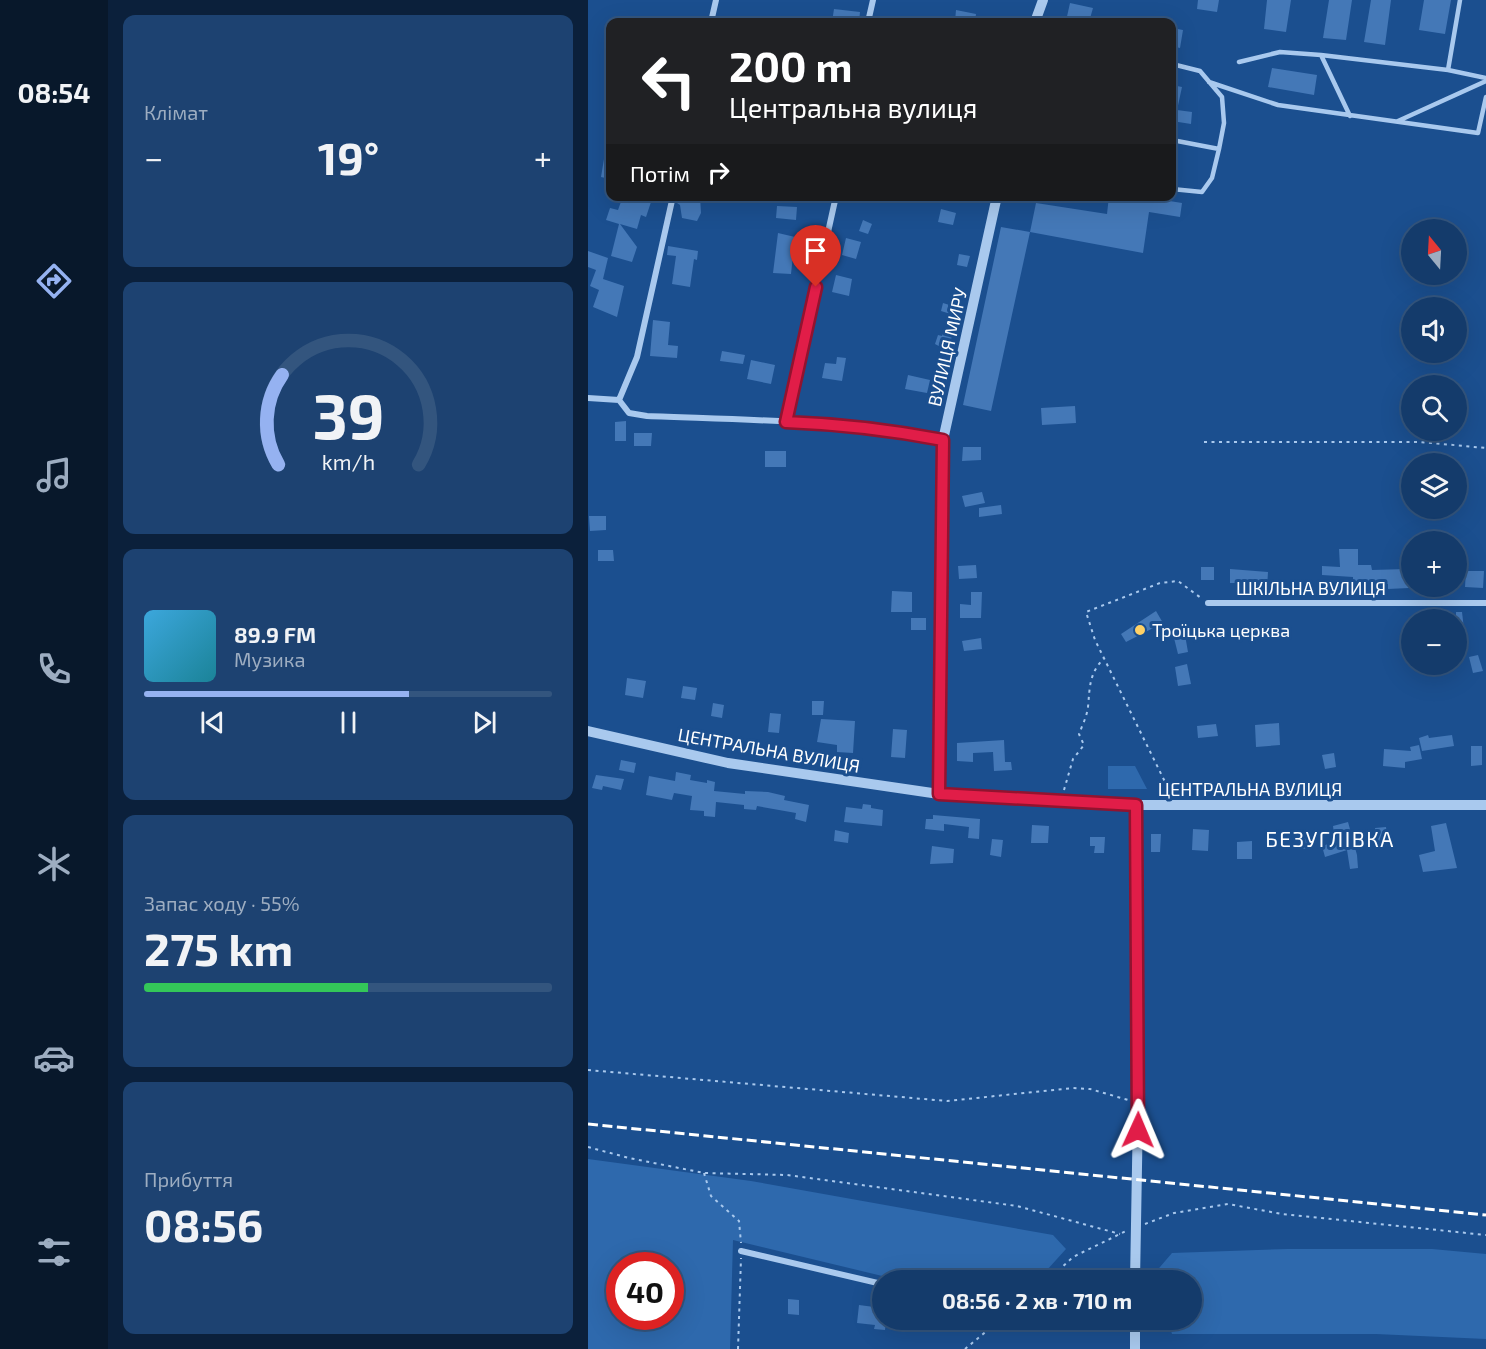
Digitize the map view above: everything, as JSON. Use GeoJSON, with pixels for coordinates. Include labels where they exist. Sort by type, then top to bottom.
{"type":"FeatureCollection","features":[{"type":"Feature","properties":{"kind":"street"},"geometry":{"type":"LineString","coordinates":[[712,18],[716,0]]}},
{"type":"Feature","properties":{"kind":"street"},"geometry":{"type":"LineString","coordinates":[[869,18],[873,0]]}},
{"type":"Feature","properties":{"kind":"street"},"geometry":{"type":"LineString","coordinates":[[1037,18],[1044,0]]}},
{"type":"Feature","properties":{"kind":"street"},"geometry":{"type":"LineString","coordinates":[[619,400],[637,357],[672,201]]}},
{"type":"Feature","properties":{"kind":"street"},"geometry":{"type":"LineString","coordinates":[[786,422],[835,201]]}},
{"type":"Feature","properties":{"kind":"street","name":"ВУЛИЦЯ МИРУ"},"geometry":{"type":"LineString","coordinates":[[939,794],[943,440],[996,201]]}},
{"type":"Feature","properties":{"kind":"street"},"geometry":{"type":"LineString","coordinates":[[588,398],[619,400],[629,413],[647,416],[839,424],[901,431],[943,440]]}},
{"type":"Feature","properties":{"kind":"street","name":"ШКІЛЬНА ВУЛИЦЯ"},"geometry":{"type":"LineString","coordinates":[[1208,603],[1486,603]]}},
{"type":"Feature","properties":{"kind":"street","name":"ЦЕНТРАЛЬНА ВУЛИЦЯ"},"geometry":{"type":"LineString","coordinates":[[588,731],[728,763],[939,794],[1177,806],[1486,805]]}},
{"type":"Feature","properties":{"kind":"street"},"geometry":{"type":"LineString","coordinates":[[1135,1270],[1138,1110],[1136,805]]}},
{"type":"Feature","properties":{"kind":"street"},"geometry":{"type":"LineString","coordinates":[[741,1251],[872,1282]]}},
{"type":"Feature","properties":{"kind":"street"},"geometry":{"type":"LineString","coordinates":[[1135,1330],[1135,1349]]}},
{"type":"Feature","properties":{"kind":"lane"},"geometry":{"type":"LineString","coordinates":[[1448,70],[1460,0]]}},
{"type":"Feature","properties":{"kind":"lane"},"geometry":{"type":"LineString","coordinates":[[1239,62],[1281,52],[1448,70],[1486,80]]}},
{"type":"Feature","properties":{"kind":"lane"},"geometry":{"type":"LineString","coordinates":[[1321,55],[1350,116]]}},
{"type":"Feature","properties":{"kind":"lane"},"geometry":{"type":"LineString","coordinates":[[1176,65],[1200,71],[1222,97],[1224,123],[1212,178],[1202,192],[1176,189]]}},
{"type":"Feature","properties":{"kind":"lane"},"geometry":{"type":"LineString","coordinates":[[1396,122],[1486,80]]}},
{"type":"Feature","properties":{"kind":"lane"},"geometry":{"type":"LineString","coordinates":[[1209,82],[1278,105],[1478,133],[1486,97]]}},
{"type":"Feature","properties":{"kind":"lane"},"geometry":{"type":"LineString","coordinates":[[1176,141],[1219,149]]}},
{"type":"Feature","properties":{"kind":"path"},"geometry":{"type":"LineString","coordinates":[[1204,442],[1420,442],[1486,448]]}},
{"type":"Feature","properties":{"kind":"path"},"geometry":{"type":"LineString","coordinates":[[1177,806],[1104,658],[1086,612],[1160,583],[1178,581],[1208,603]]}},
{"type":"Feature","properties":{"kind":"path"},"geometry":{"type":"LineString","coordinates":[[1062,801],[1073,759],[1084,745],[1078,734],[1088,710],[1093,670],[1104,658]]}},
{"type":"Feature","properties":{"kind":"path"},"geometry":{"type":"LineString","coordinates":[[588,1070],[947,1101],[1073,1088],[1090,1089],[1129,1100],[1138,1110]]}},
{"type":"Feature","properties":{"kind":"path"},"geometry":{"type":"LineString","coordinates":[[588,1147],[704,1173],[787,1175],[1017,1206],[1120,1234]]}},
{"type":"Feature","properties":{"kind":"path"},"geometry":{"type":"LineString","coordinates":[[704,1173],[711,1196],[739,1221],[741,1251],[738,1349]]}},
{"type":"Feature","properties":{"kind":"path"},"geometry":{"type":"LineString","coordinates":[[1059,1270],[1073,1257],[1134,1227],[1174,1213],[1228,1204],[1282,1214],[1486,1235]]}},
{"type":"Feature","properties":{"kind":"path"},"geometry":{"type":"LineString","coordinates":[[965,1349],[987,1330]]}},
{"type":"Feature","properties":{"kind":"shaded area"},"geometry":{"type":"Polygon","coordinates":[[[1108,766],[1135,766],[1147,789],[1108,789],[1108,766]]]}},
{"type":"Feature","properties":{"kind":"shaded area"},"geometry":{"type":"Polygon","coordinates":[[[588,1159],[751,1181],[1053,1235],[1066,1249],[1047,1270],[872,1270],[872,1274],[733,1240],[730,1349],[588,1349],[588,1159]]]}},
{"type":"Feature","properties":{"kind":"shaded area"},"geometry":{"type":"Polygon","coordinates":[[[1288,1249],[1432,1249],[1486,1254],[1486,1339],[1376,1334],[1172,1334],[1171,1330],[1202,1330],[1202,1270],[1157,1270],[1172,1253],[1288,1249]]]}},
{"type":"Feature","properties":{"kind":"building"},"geometry":{"type":"Polygon","coordinates":[[[1198,0],[1219,0],[1217,12],[1197,9],[1198,0]]]}},
{"type":"Feature","properties":{"kind":"building"},"geometry":{"type":"Polygon","coordinates":[[[1267,0],[1291,0],[1286,32],[1264,29],[1267,0]]]}},
{"type":"Feature","properties":{"kind":"building"},"geometry":{"type":"Polygon","coordinates":[[[1329,0],[1352,0],[1346,40],[1323,38],[1329,0]]]}},
{"type":"Feature","properties":{"kind":"building"},"geometry":{"type":"Polygon","coordinates":[[[1371,0],[1391,0],[1385,45],[1364,42],[1371,0]]]}},
{"type":"Feature","properties":{"kind":"building"},"geometry":{"type":"Polygon","coordinates":[[[1424,0],[1451,0],[1445,34],[1419,30],[1424,0]]]}},
{"type":"Feature","properties":{"kind":"building"},"geometry":{"type":"Polygon","coordinates":[[[1070,3],[1093,8],[1090,18],[1067,18],[1070,3]]]}},
{"type":"Feature","properties":{"kind":"building"},"geometry":{"type":"Polygon","coordinates":[[[834,9],[860,12],[859,18],[833,18],[834,9]]]}},
{"type":"Feature","properties":{"kind":"building"},"geometry":{"type":"Polygon","coordinates":[[[956,10],[976,14],[976,18],[955,18],[956,10]]]}},
{"type":"Feature","properties":{"kind":"building"},"geometry":{"type":"Polygon","coordinates":[[[1176,29],[1183,30],[1180,48],[1176,47],[1176,29]]]}},
{"type":"Feature","properties":{"kind":"building"},"geometry":{"type":"Polygon","coordinates":[[[1272,68],[1317,75],[1314,95],[1268,87],[1272,68]]]}},
{"type":"Feature","properties":{"kind":"building"},"geometry":{"type":"Polygon","coordinates":[[[1176,86],[1182,87],[1177,110],[1192,112],[1191,124],[1176,122],[1176,86]]]}},
{"type":"Feature","properties":{"kind":"building"},"geometry":{"type":"Polygon","coordinates":[[[606,147],[606,178],[601,177],[606,147]]]}},
{"type":"Feature","properties":{"kind":"building"},"geometry":{"type":"Polygon","coordinates":[[[621,201],[651,201],[646,217],[641,215],[637,229],[620,224],[637,247],[632,262],[611,256],[619,224],[606,220],[610,208],[618,210],[621,201]]]}},
{"type":"Feature","properties":{"kind":"building"},"geometry":{"type":"Polygon","coordinates":[[[678,201],[700,201],[701,213],[697,221],[682,218],[680,205],[678,201]]]}},
{"type":"Feature","properties":{"kind":"building"},"geometry":{"type":"Polygon","coordinates":[[[1108,201],[1182,203],[1180,217],[1149,212],[1143,253],[1030,232],[1036,203],[1107,214],[1108,201]]]}},
{"type":"Feature","properties":{"kind":"building"},"geometry":{"type":"Polygon","coordinates":[[[777,206],[797,207],[796,220],[776,218],[777,206]]]}},
{"type":"Feature","properties":{"kind":"building"},"geometry":{"type":"Polygon","coordinates":[[[941,209],[956,213],[953,225],[938,222],[941,209]]]}},
{"type":"Feature","properties":{"kind":"building"},"geometry":{"type":"Polygon","coordinates":[[[863,220],[872,224],[868,234],[859,231],[863,220]]]}},
{"type":"Feature","properties":{"kind":"building"},"geometry":{"type":"Polygon","coordinates":[[[1001,227],[1030,232],[991,411],[963,405],[1001,227]]]}},
{"type":"Feature","properties":{"kind":"building"},"geometry":{"type":"Polygon","coordinates":[[[778,233],[795,237],[791,274],[773,273],[778,233]]]}},
{"type":"Feature","properties":{"kind":"building"},"geometry":{"type":"Polygon","coordinates":[[[846,238],[861,242],[856,259],[842,255],[846,238]]]}},
{"type":"Feature","properties":{"kind":"building"},"geometry":{"type":"Polygon","coordinates":[[[668,246],[698,251],[697,260],[694,259],[690,287],[672,284],[676,256],[667,255],[668,246]]]}},
{"type":"Feature","properties":{"kind":"building"},"geometry":{"type":"Polygon","coordinates":[[[588,251],[608,258],[603,279],[624,286],[617,317],[593,307],[599,290],[590,286],[596,270],[588,267],[588,251]]]}},
{"type":"Feature","properties":{"kind":"building"},"geometry":{"type":"Polygon","coordinates":[[[959,254],[970,256],[967,267],[957,265],[959,254]]]}},
{"type":"Feature","properties":{"kind":"building"},"geometry":{"type":"Polygon","coordinates":[[[836,275],[852,279],[849,296],[832,292],[836,275]]]}},
{"type":"Feature","properties":{"kind":"building"},"geometry":{"type":"Polygon","coordinates":[[[943,303],[959,308],[957,316],[941,311],[943,303]]]}},
{"type":"Feature","properties":{"kind":"building"},"geometry":{"type":"Polygon","coordinates":[[[653,320],[670,322],[668,345],[678,346],[677,358],[650,356],[653,320]]]}},
{"type":"Feature","properties":{"kind":"building"},"geometry":{"type":"Polygon","coordinates":[[[943,333],[952,336],[948,351],[935,344],[938,335],[942,336],[943,333]]]}},
{"type":"Feature","properties":{"kind":"building"},"geometry":{"type":"Polygon","coordinates":[[[722,351],[745,355],[743,364],[720,361],[722,351]]]}},
{"type":"Feature","properties":{"kind":"building"},"geometry":{"type":"Polygon","coordinates":[[[837,357],[846,358],[842,381],[822,378],[825,363],[836,364],[837,357]]]}},
{"type":"Feature","properties":{"kind":"building"},"geometry":{"type":"Polygon","coordinates":[[[751,360],[775,365],[771,384],[747,379],[751,360]]]}},
{"type":"Feature","properties":{"kind":"building"},"geometry":{"type":"Polygon","coordinates":[[[908,375],[930,380],[927,393],[905,389],[908,375]]]}},
{"type":"Feature","properties":{"kind":"building"},"geometry":{"type":"Polygon","coordinates":[[[1075,406],[1076,423],[1042,425],[1041,408],[1075,406]]]}},
{"type":"Feature","properties":{"kind":"building"},"geometry":{"type":"Polygon","coordinates":[[[626,421],[626,441],[615,441],[615,422],[626,421]]]}},
{"type":"Feature","properties":{"kind":"building"},"geometry":{"type":"Polygon","coordinates":[[[634,433],[652,433],[651,446],[634,446],[634,433]]]}},
{"type":"Feature","properties":{"kind":"building"},"geometry":{"type":"Polygon","coordinates":[[[963,447],[981,447],[981,460],[962,461],[963,447]]]}},
{"type":"Feature","properties":{"kind":"building"},"geometry":{"type":"Polygon","coordinates":[[[765,451],[786,451],[786,467],[765,467],[765,451]]]}},
{"type":"Feature","properties":{"kind":"building"},"geometry":{"type":"Polygon","coordinates":[[[982,492],[985,503],[965,507],[962,496],[982,492]]]}},
{"type":"Feature","properties":{"kind":"building"},"geometry":{"type":"Polygon","coordinates":[[[1001,505],[1002,514],[979,517],[979,508],[1001,505]]]}},
{"type":"Feature","properties":{"kind":"building"},"geometry":{"type":"Polygon","coordinates":[[[589,516],[606,516],[606,530],[590,531],[589,516]]]}},
{"type":"Feature","properties":{"kind":"building"},"geometry":{"type":"Polygon","coordinates":[[[1339,549],[1358,549],[1358,565],[1371,565],[1372,570],[1401,569],[1401,588],[1388,589],[1388,584],[1353,585],[1353,577],[1322,575],[1322,566],[1340,567],[1339,549]]]}},
{"type":"Feature","properties":{"kind":"building"},"geometry":{"type":"Polygon","coordinates":[[[598,550],[613,550],[614,561],[598,561],[598,550]]]}},
{"type":"Feature","properties":{"kind":"building"},"geometry":{"type":"Polygon","coordinates":[[[976,565],[977,578],[959,579],[958,566],[976,565]]]}},
{"type":"Feature","properties":{"kind":"building"},"geometry":{"type":"Polygon","coordinates":[[[1201,567],[1214,567],[1214,580],[1201,580],[1201,567]]]}},
{"type":"Feature","properties":{"kind":"building"},"geometry":{"type":"Polygon","coordinates":[[[1230,569],[1268,572],[1267,588],[1258,588],[1258,583],[1230,583],[1230,569]]]}},
{"type":"Feature","properties":{"kind":"building"},"geometry":{"type":"Polygon","coordinates":[[[1467,571],[1484,571],[1483,588],[1467,587],[1467,571]]]}},
{"type":"Feature","properties":{"kind":"building"},"geometry":{"type":"Polygon","coordinates":[[[892,591],[912,592],[912,612],[891,612],[892,591]]]}},
{"type":"Feature","properties":{"kind":"building"},"geometry":{"type":"Polygon","coordinates":[[[971,592],[982,592],[981,618],[960,618],[960,604],[971,605],[971,592]]]}},
{"type":"Feature","properties":{"kind":"building","name":"Троїцька церква"},"geometry":{"type":"Polygon","coordinates":[[[1156,611],[1163,623],[1126,642],[1121,634],[1156,611]]]}},
{"type":"Feature","properties":{"kind":"building"},"geometry":{"type":"Polygon","coordinates":[[[911,618],[926,618],[926,630],[911,630],[911,618]]]}},
{"type":"Feature","properties":{"kind":"building"},"geometry":{"type":"Polygon","coordinates":[[[1185,635],[1188,652],[1178,654],[1174,638],[1185,635]]]}},
{"type":"Feature","properties":{"kind":"building"},"geometry":{"type":"Polygon","coordinates":[[[981,638],[982,649],[964,651],[962,641],[981,638]]]}},
{"type":"Feature","properties":{"kind":"building"},"geometry":{"type":"Polygon","coordinates":[[[1478,655],[1483,671],[1473,673],[1469,657],[1478,655]]]}},
{"type":"Feature","properties":{"kind":"building"},"geometry":{"type":"Polygon","coordinates":[[[1187,664],[1191,684],[1178,686],[1175,667],[1187,664]]]}},
{"type":"Feature","properties":{"kind":"building"},"geometry":{"type":"Polygon","coordinates":[[[627,678],[646,681],[643,698],[625,695],[627,678]]]}},
{"type":"Feature","properties":{"kind":"building"},"geometry":{"type":"Polygon","coordinates":[[[683,686],[697,688],[695,700],[681,698],[683,686]]]}},
{"type":"Feature","properties":{"kind":"building"},"geometry":{"type":"Polygon","coordinates":[[[812,701],[824,701],[823,715],[812,715],[812,701]]]}},
{"type":"Feature","properties":{"kind":"building"},"geometry":{"type":"Polygon","coordinates":[[[713,703],[724,705],[722,718],[711,716],[713,703]]]}},
{"type":"Feature","properties":{"kind":"building"},"geometry":{"type":"Polygon","coordinates":[[[770,713],[781,714],[779,733],[768,732],[770,713]]]}},
{"type":"Feature","properties":{"kind":"building"},"geometry":{"type":"Polygon","coordinates":[[[821,719],[855,721],[853,753],[837,752],[837,745],[817,742],[821,719]]]}},
{"type":"Feature","properties":{"kind":"building"},"geometry":{"type":"Polygon","coordinates":[[[1279,723],[1280,745],[1256,747],[1255,725],[1279,723]]]}},
{"type":"Feature","properties":{"kind":"building"},"geometry":{"type":"Polygon","coordinates":[[[1216,724],[1218,736],[1198,738],[1197,726],[1216,724]]]}},
{"type":"Feature","properties":{"kind":"building"},"geometry":{"type":"Polygon","coordinates":[[[893,729],[907,730],[905,758],[891,757],[893,729]]]}},
{"type":"Feature","properties":{"kind":"building"},"geometry":{"type":"Polygon","coordinates":[[[1428,735],[1429,738],[1452,735],[1454,746],[1422,751],[1419,738],[1428,735]]]}},
{"type":"Feature","properties":{"kind":"building"},"geometry":{"type":"Polygon","coordinates":[[[1004,740],[1005,762],[1011,762],[1012,770],[994,771],[993,752],[973,753],[973,762],[957,761],[957,743],[1004,740]]]}},
{"type":"Feature","properties":{"kind":"building"},"geometry":{"type":"Polygon","coordinates":[[[1419,745],[1422,759],[1405,762],[1405,768],[1383,766],[1384,749],[1411,751],[1410,747],[1419,745]]]}},
{"type":"Feature","properties":{"kind":"building"},"geometry":{"type":"Polygon","coordinates":[[[1471,746],[1482,746],[1482,765],[1471,766],[1471,746]]]}},
{"type":"Feature","properties":{"kind":"building"},"geometry":{"type":"Polygon","coordinates":[[[1334,753],[1336,767],[1325,769],[1322,755],[1334,753]]]}},
{"type":"Feature","properties":{"kind":"building"},"geometry":{"type":"Polygon","coordinates":[[[621,760],[636,763],[634,773],[619,770],[621,760]]]}},
{"type":"Feature","properties":{"kind":"building"},"geometry":{"type":"Polygon","coordinates":[[[676,772],[691,775],[690,780],[715,782],[714,791],[745,794],[745,791],[768,792],[785,796],[784,800],[809,805],[806,822],[795,819],[796,813],[757,806],[756,810],[744,809],[744,805],[716,802],[715,817],[704,816],[704,811],[690,810],[692,796],[674,793],[672,800],[646,795],[649,776],[675,781],[676,772]]]}},
{"type":"Feature","properties":{"kind":"building"},"geometry":{"type":"Polygon","coordinates":[[[596,775],[624,779],[621,790],[603,786],[602,790],[592,788],[596,775]]]}},
{"type":"Feature","properties":{"kind":"building"},"geometry":{"type":"Polygon","coordinates":[[[863,804],[883,810],[882,826],[844,822],[846,807],[862,809],[863,804]]]}},
{"type":"Feature","properties":{"kind":"building"},"geometry":{"type":"Polygon","coordinates":[[[933,815],[980,819],[979,839],[968,838],[969,827],[944,824],[944,831],[925,829],[926,819],[933,819],[933,815]]]}},
{"type":"Feature","properties":{"kind":"building"},"geometry":{"type":"Polygon","coordinates":[[[1348,822],[1358,868],[1350,869],[1347,850],[1325,857],[1322,846],[1335,842],[1333,826],[1348,822]]]}},
{"type":"Feature","properties":{"kind":"building"},"geometry":{"type":"Polygon","coordinates":[[[1446,823],[1457,868],[1423,872],[1419,855],[1435,851],[1431,826],[1446,823]]]}},
{"type":"Feature","properties":{"kind":"building"},"geometry":{"type":"Polygon","coordinates":[[[1032,825],[1049,826],[1048,843],[1031,843],[1032,825]]]}},
{"type":"Feature","properties":{"kind":"building"},"geometry":{"type":"Polygon","coordinates":[[[1386,827],[1388,845],[1377,846],[1375,828],[1386,827]]]}},
{"type":"Feature","properties":{"kind":"building"},"geometry":{"type":"Polygon","coordinates":[[[1193,829],[1209,830],[1208,851],[1192,850],[1193,829]]]}},
{"type":"Feature","properties":{"kind":"building"},"geometry":{"type":"Polygon","coordinates":[[[835,830],[849,833],[848,843],[834,841],[835,830]]]}},
{"type":"Feature","properties":{"kind":"building"},"geometry":{"type":"Polygon","coordinates":[[[1309,830],[1311,848],[1302,849],[1300,832],[1309,830]]]}},
{"type":"Feature","properties":{"kind":"building"},"geometry":{"type":"Polygon","coordinates":[[[1151,834],[1161,834],[1160,852],[1151,852],[1151,834]]]}},
{"type":"Feature","properties":{"kind":"building"},"geometry":{"type":"Polygon","coordinates":[[[1090,837],[1105,837],[1104,853],[1094,853],[1095,846],[1090,846],[1090,837]]]}},
{"type":"Feature","properties":{"kind":"building"},"geometry":{"type":"Polygon","coordinates":[[[992,839],[1003,840],[1001,857],[990,855],[992,839]]]}},
{"type":"Feature","properties":{"kind":"building"},"geometry":{"type":"Polygon","coordinates":[[[1252,841],[1252,859],[1237,859],[1237,842],[1252,841]]]}},
{"type":"Feature","properties":{"kind":"building"},"geometry":{"type":"Polygon","coordinates":[[[932,846],[954,849],[953,863],[930,864],[932,846]]]}},
{"type":"Feature","properties":{"kind":"building"},"geometry":{"type":"Polygon","coordinates":[[[788,1299],[799,1300],[799,1315],[788,1314],[788,1299]]]}},
{"type":"Feature","properties":{"kind":"building"},"geometry":{"type":"Polygon","coordinates":[[[859,1305],[872,1307],[872,1325],[857,1323],[859,1305]]]}},
{"type":"Feature","properties":{"kind":"railway"},"geometry":{"type":"LineString","coordinates":[[588,1124],[1486,1215]]}},
{"type":"Feature","properties":{"kind":"place","name":"Троїцька церква"},"geometry":{"type":"Point","coordinates":[1140,630]}},
{"type":"Feature","properties":{"kind":"district","name":"БЕЗУГЛІВКА"},"geometry":{"type":"Point","coordinates":[1330,838]}},
{"type":"Feature","properties":{"kind":"route"},"geometry":{"type":"LineString","coordinates":[[816,287],[786,422],[839,424],[901,431],[943,440],[939,794],[1136,805],[1138,1130]]}}]}
